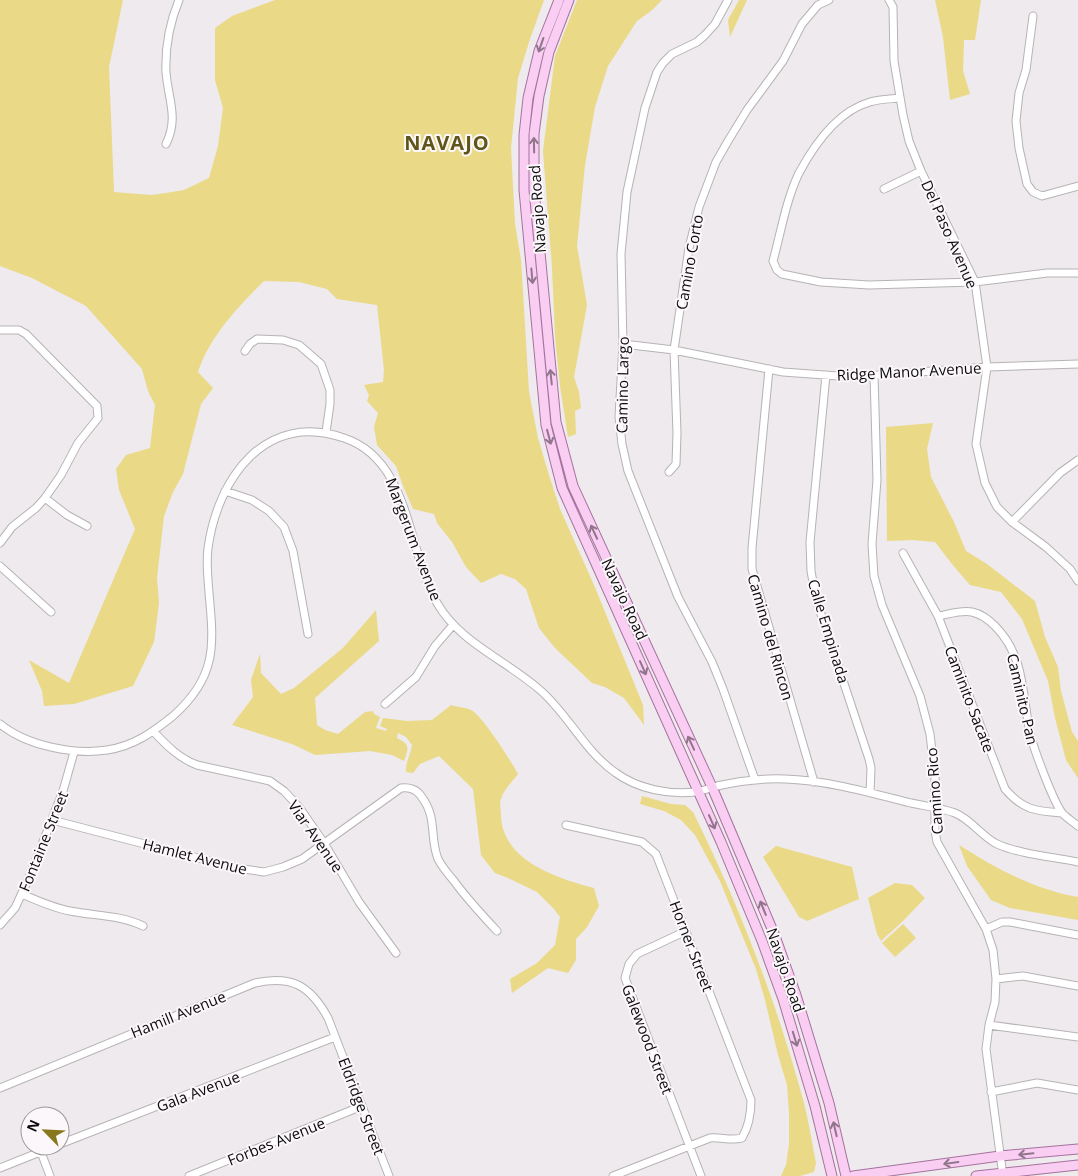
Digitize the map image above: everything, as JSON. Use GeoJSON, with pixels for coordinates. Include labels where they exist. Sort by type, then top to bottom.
{"type":"FeatureCollection","features":[{"type":"Feature","properties":{"kind":"main road","name":"Navajo Road"},"geometry":{"type":"LineString","coordinates":[[559,0],[539,51],[528,98],[524,135],[524,190],[546,425],[562,488],[699,792],[762,941],[783,999],[815,1106],[832,1176]]}},
{"type":"Feature","properties":{"kind":"main road","name":"Navajo Road"},"geometry":{"type":"LineString","coordinates":[[569,0],[548,52],[534,134],[534,189],[556,422],[573,486],[712,787],[775,936],[796,995],[829,1103],[846,1176]]}},
{"type":"Feature","properties":{"kind":"main road"},"geometry":{"type":"LineString","coordinates":[[736,878],[749,872]]}},
{"type":"Feature","properties":{"kind":"main road"},"geometry":{"type":"LineString","coordinates":[[852,1176],[1000,1156],[1078,1149]]}},
{"type":"Feature","properties":{"kind":"main road"},"geometry":{"type":"LineString","coordinates":[[976,1176],[1078,1165]]}},
{"type":"Feature","properties":{"kind":"street"},"geometry":{"type":"LineString","coordinates":[[166,144],[171,133],[173,113],[166,70],[170,25],[179,0]]}},
{"type":"Feature","properties":{"kind":"street","name":"Camino Largo"},"geometry":{"type":"LineString","coordinates":[[728,0],[705,35],[697,42],[672,54],[662,63],[657,72],[646,108],[626,192],[621,254],[623,344],[619,417],[628,471],[678,597],[712,662],[755,780]]}},
{"type":"Feature","properties":{"kind":"street","name":"Camino Corto"},"geometry":{"type":"LineString","coordinates":[[669,472],[676,464],[677,433],[674,350],[689,248],[699,206],[716,162],[747,110],[783,61],[802,24],[818,5],[829,0]]}},
{"type":"Feature","properties":{"kind":"street","name":"Del Paso Avenue"},"geometry":{"type":"LineString","coordinates":[[889,0],[893,7],[894,61],[902,115],[909,141],[921,171],[975,282],[987,367],[976,444],[985,483],[997,507],[1012,522],[1046,546],[1070,569],[1078,581]]}},
{"type":"Feature","properties":{"kind":"street"},"geometry":{"type":"LineString","coordinates":[[1033,16],[1016,121],[1026,184],[1032,192],[1042,196],[1078,186]]}},
{"type":"Feature","properties":{"kind":"street"},"geometry":{"type":"LineString","coordinates":[[900,98],[871,101],[855,109],[833,126],[816,146],[799,174],[793,190],[773,261],[774,266],[782,274],[821,282],[869,285],[975,282],[1047,273],[1078,273]]}},
{"type":"Feature","properties":{"kind":"street"},"geometry":{"type":"LineString","coordinates":[[884,189],[921,171]]}},
{"type":"Feature","properties":{"kind":"street"},"geometry":{"type":"LineString","coordinates":[[0,330],[19,330],[26,334],[97,406],[98,418],[78,443],[61,475],[45,498],[36,508],[12,527],[0,543]]}},
{"type":"Feature","properties":{"kind":"street"},"geometry":{"type":"LineString","coordinates":[[245,352],[250,344],[257,339],[283,340],[299,344],[321,364],[330,390],[326,432]]}},
{"type":"Feature","properties":{"kind":"street","name":"Ridge Manor Avenue"},"geometry":{"type":"LineString","coordinates":[[623,344],[674,350],[783,372],[852,377],[987,367],[1078,364]]}},
{"type":"Feature","properties":{"kind":"street","name":"Camino del Rincon"},"geometry":{"type":"LineString","coordinates":[[770,369],[753,538],[752,569],[814,782]]}},
{"type":"Feature","properties":{"kind":"street","name":"Calle Empinada"},"geometry":{"type":"LineString","coordinates":[[826,375],[810,542],[811,571],[816,598],[870,759],[870,793]]}},
{"type":"Feature","properties":{"kind":"street","name":"Camino Rico"},"geometry":{"type":"LineString","coordinates":[[874,375],[877,480],[872,544],[873,571],[882,605],[920,696],[930,734],[935,778],[935,831],[937,842],[986,929],[993,950],[996,979],[995,1002],[989,1025],[986,1049],[1002,1174]]}},
{"type":"Feature","properties":{"kind":"street","name":"Margerum Avenue"},"geometry":{"type":"LineString","coordinates":[[0,724],[10,732],[30,741],[74,752],[97,752],[136,742],[154,732],[184,706],[198,690],[209,666],[213,634],[207,551],[212,528],[225,491],[244,462],[266,444],[283,436],[299,433],[326,432],[354,441],[369,451],[388,472],[397,490],[429,587],[437,603],[453,625],[466,637],[541,690],[598,758],[618,775],[649,789],[699,792]]}},
{"type":"Feature","properties":{"kind":"street"},"geometry":{"type":"LineString","coordinates":[[1012,522],[1060,474],[1078,460]]}},
{"type":"Feature","properties":{"kind":"street"},"geometry":{"type":"LineString","coordinates":[[225,491],[252,500],[269,511],[284,527],[293,550],[308,634]]}},
{"type":"Feature","properties":{"kind":"street"},"geometry":{"type":"LineString","coordinates":[[45,498],[87,526]]}},
{"type":"Feature","properties":{"kind":"street","name":"Caminito Sacate"},"geometry":{"type":"LineString","coordinates":[[903,553],[938,616],[1005,789],[1014,800],[1036,811],[1062,813]]}},
{"type":"Feature","properties":{"kind":"street"},"geometry":{"type":"LineString","coordinates":[[0,566],[51,612]]}},
{"type":"Feature","properties":{"kind":"street","name":"Caminito Pan"},"geometry":{"type":"LineString","coordinates":[[938,616],[958,612],[973,612],[988,619],[1005,636],[1017,660],[1026,699],[1030,733],[1041,768],[1062,813],[1078,826]]}},
{"type":"Feature","properties":{"kind":"street"},"geometry":{"type":"LineString","coordinates":[[385,704],[416,677],[435,646],[453,625]]}},
{"type":"Feature","properties":{"kind":"street","name":"Viar Avenue"},"geometry":{"type":"LineString","coordinates":[[154,732],[170,749],[186,760],[270,781],[284,791],[299,807],[324,842],[359,902],[396,953]]}},
{"type":"Feature","properties":{"kind":"street","name":"Fontaine Street"},"geometry":{"type":"LineString","coordinates":[[0,925],[15,908],[22,894],[63,791],[74,752]]}},
{"type":"Feature","properties":{"kind":"street"},"geometry":{"type":"LineString","coordinates":[[699,792],[712,787],[755,780],[785,779],[814,782],[953,812],[970,821],[993,842],[1007,848],[1078,862]]}},
{"type":"Feature","properties":{"kind":"street","name":"Hamlet Avenue"},"geometry":{"type":"LineString","coordinates":[[52,820],[237,868],[264,872],[284,867],[302,859],[401,788],[416,790],[422,796],[432,814],[434,841],[438,858],[443,867],[470,903],[497,931]]}},
{"type":"Feature","properties":{"kind":"street","name":"Horner Street"},"geometry":{"type":"LineString","coordinates":[[566,826],[642,842],[656,854],[751,1100],[747,1130],[742,1138],[734,1140],[720,1137],[710,1138],[689,1147]]}},
{"type":"Feature","properties":{"kind":"street"},"geometry":{"type":"LineString","coordinates":[[22,894],[54,907],[131,920],[143,926]]}},
{"type":"Feature","properties":{"kind":"street"},"geometry":{"type":"LineString","coordinates":[[986,929],[1002,922],[1010,922],[1078,935]]}},
{"type":"Feature","properties":{"kind":"street","name":"Galewood Street"},"geometry":{"type":"LineString","coordinates":[[686,931],[637,954],[629,964],[625,978],[701,1176]]}},
{"type":"Feature","properties":{"kind":"street"},"geometry":{"type":"LineString","coordinates":[[996,979],[1022,976],[1078,986]]}},
{"type":"Feature","properties":{"kind":"street","name":"Hamill Avenue"},"geometry":{"type":"LineString","coordinates":[[0,1088],[254,983],[271,980],[294,983],[305,989],[319,1001],[335,1037]]}},
{"type":"Feature","properties":{"kind":"street"},"geometry":{"type":"LineString","coordinates":[[989,1025],[1078,1037]]}},
{"type":"Feature","properties":{"kind":"street","name":"Eldridge Street"},"geometry":{"type":"LineString","coordinates":[[335,1037],[389,1176]]}},
{"type":"Feature","properties":{"kind":"street","name":"Gala Avenue"},"geometry":{"type":"LineString","coordinates":[[70,1140],[335,1037]]}},
{"type":"Feature","properties":{"kind":"street"},"geometry":{"type":"LineString","coordinates":[[991,1092],[1037,1084],[1078,1090]]}},
{"type":"Feature","properties":{"kind":"street","name":"Forbes Avenue"},"geometry":{"type":"LineString","coordinates":[[189,1176],[362,1106]]}},
{"type":"Feature","properties":{"kind":"street"},"geometry":{"type":"LineString","coordinates":[[613,1176],[689,1147]]}},
{"type":"Feature","properties":{"kind":"street"},"geometry":{"type":"LineString","coordinates":[[0,1168],[30,1156]]}},
{"type":"Feature","properties":{"kind":"street"},"geometry":{"type":"LineString","coordinates":[[42,1156],[50,1176]]}},
{"type":"Feature","properties":{"kind":"shaded area"},"geometry":{"type":"Polygon","coordinates":[[[0,0],[123,0],[109,67],[114,192],[151,195],[184,190],[209,178],[218,146],[223,108],[215,80],[215,28],[232,16],[275,0],[544,0],[518,78],[511,148],[515,224],[521,260],[529,392],[538,438],[560,509],[594,585],[643,705],[644,725],[624,698],[605,687],[592,683],[555,648],[539,628],[526,589],[515,579],[501,574],[481,583],[466,567],[452,542],[437,523],[434,514],[413,509],[396,466],[377,445],[374,427],[378,413],[367,401],[369,395],[364,385],[383,382],[384,370],[377,305],[337,299],[327,289],[299,282],[264,281],[244,301],[217,334],[203,359],[198,372],[213,388],[201,404],[183,474],[173,492],[164,516],[157,578],[159,603],[154,642],[133,686],[74,704],[44,706],[42,691],[29,660],[69,683],[135,529],[119,490],[116,469],[126,455],[150,448],[155,405],[148,391],[142,369],[86,306],[32,278],[0,266],[0,0]]]}},
{"type":"Feature","properties":{"kind":"shaded area"},"geometry":{"type":"Polygon","coordinates":[[[577,0],[662,0],[637,21],[608,66],[595,107],[585,165],[577,246],[587,305],[574,377],[579,392],[581,408],[575,411],[576,434],[568,437],[555,336],[543,151],[555,56],[577,0]]]}},
{"type":"Feature","properties":{"kind":"shaded area"},"geometry":{"type":"Polygon","coordinates":[[[739,0],[747,0],[730,37],[728,20],[739,0]]]}},
{"type":"Feature","properties":{"kind":"shaded area"},"geometry":{"type":"Polygon","coordinates":[[[935,0],[981,0],[975,40],[964,40],[963,71],[970,94],[950,100],[943,37],[935,0]]]}},
{"type":"Feature","properties":{"kind":"shaded area"},"geometry":{"type":"Polygon","coordinates":[[[933,423],[927,449],[931,477],[954,522],[966,551],[987,564],[1035,601],[1045,637],[1058,667],[1061,691],[1072,732],[1078,741],[1078,778],[1066,760],[1048,681],[1022,619],[1001,592],[970,585],[935,542],[913,540],[887,541],[886,427],[933,423]]]}},
{"type":"Feature","properties":{"kind":"shaded area"},"geometry":{"type":"Polygon","coordinates":[[[376,610],[379,641],[315,698],[317,725],[338,734],[365,712],[373,711],[374,714],[380,717],[376,728],[386,731],[387,729],[380,726],[383,718],[407,721],[432,720],[451,705],[469,709],[476,714],[496,739],[518,774],[504,792],[500,802],[504,831],[511,844],[521,856],[549,873],[594,888],[599,906],[587,927],[576,939],[576,960],[568,973],[548,968],[512,993],[510,979],[537,963],[555,945],[560,917],[537,892],[495,873],[481,855],[473,789],[439,756],[420,764],[413,773],[406,772],[406,765],[412,745],[406,737],[398,733],[397,738],[407,747],[404,761],[392,755],[370,751],[315,755],[292,744],[232,725],[253,697],[251,680],[260,654],[261,673],[281,694],[294,688],[343,648],[376,610]]]}},
{"type":"Feature","properties":{"kind":"shaded area"},"geometry":{"type":"Polygon","coordinates":[[[642,796],[671,804],[685,805],[693,812],[710,847],[756,955],[782,1028],[806,1110],[816,1163],[814,1172],[800,1176],[781,1176],[786,1165],[789,1144],[787,1085],[756,969],[720,881],[695,835],[681,820],[664,811],[640,804],[642,796]]]}},
{"type":"Feature","properties":{"kind":"shaded area"},"geometry":{"type":"Polygon","coordinates":[[[959,845],[987,862],[1031,884],[1078,897],[1078,920],[1010,908],[991,900],[967,866],[959,845]]]}},
{"type":"Feature","properties":{"kind":"shaded area"},"geometry":{"type":"Polygon","coordinates":[[[776,846],[852,867],[859,899],[807,921],[799,917],[763,857],[776,846]]]}},
{"type":"Feature","properties":{"kind":"shaded area"},"geometry":{"type":"Polygon","coordinates":[[[895,883],[912,885],[925,898],[881,941],[877,934],[868,898],[895,883]]]}},
{"type":"Feature","properties":{"kind":"shaded area"},"geometry":{"type":"Polygon","coordinates":[[[903,924],[916,938],[895,957],[882,943],[903,924]]]}},
{"type":"Feature","properties":{"kind":"district","name":"NAVAJO"},"geometry":{"type":"Point","coordinates":[447,142]}}]}
